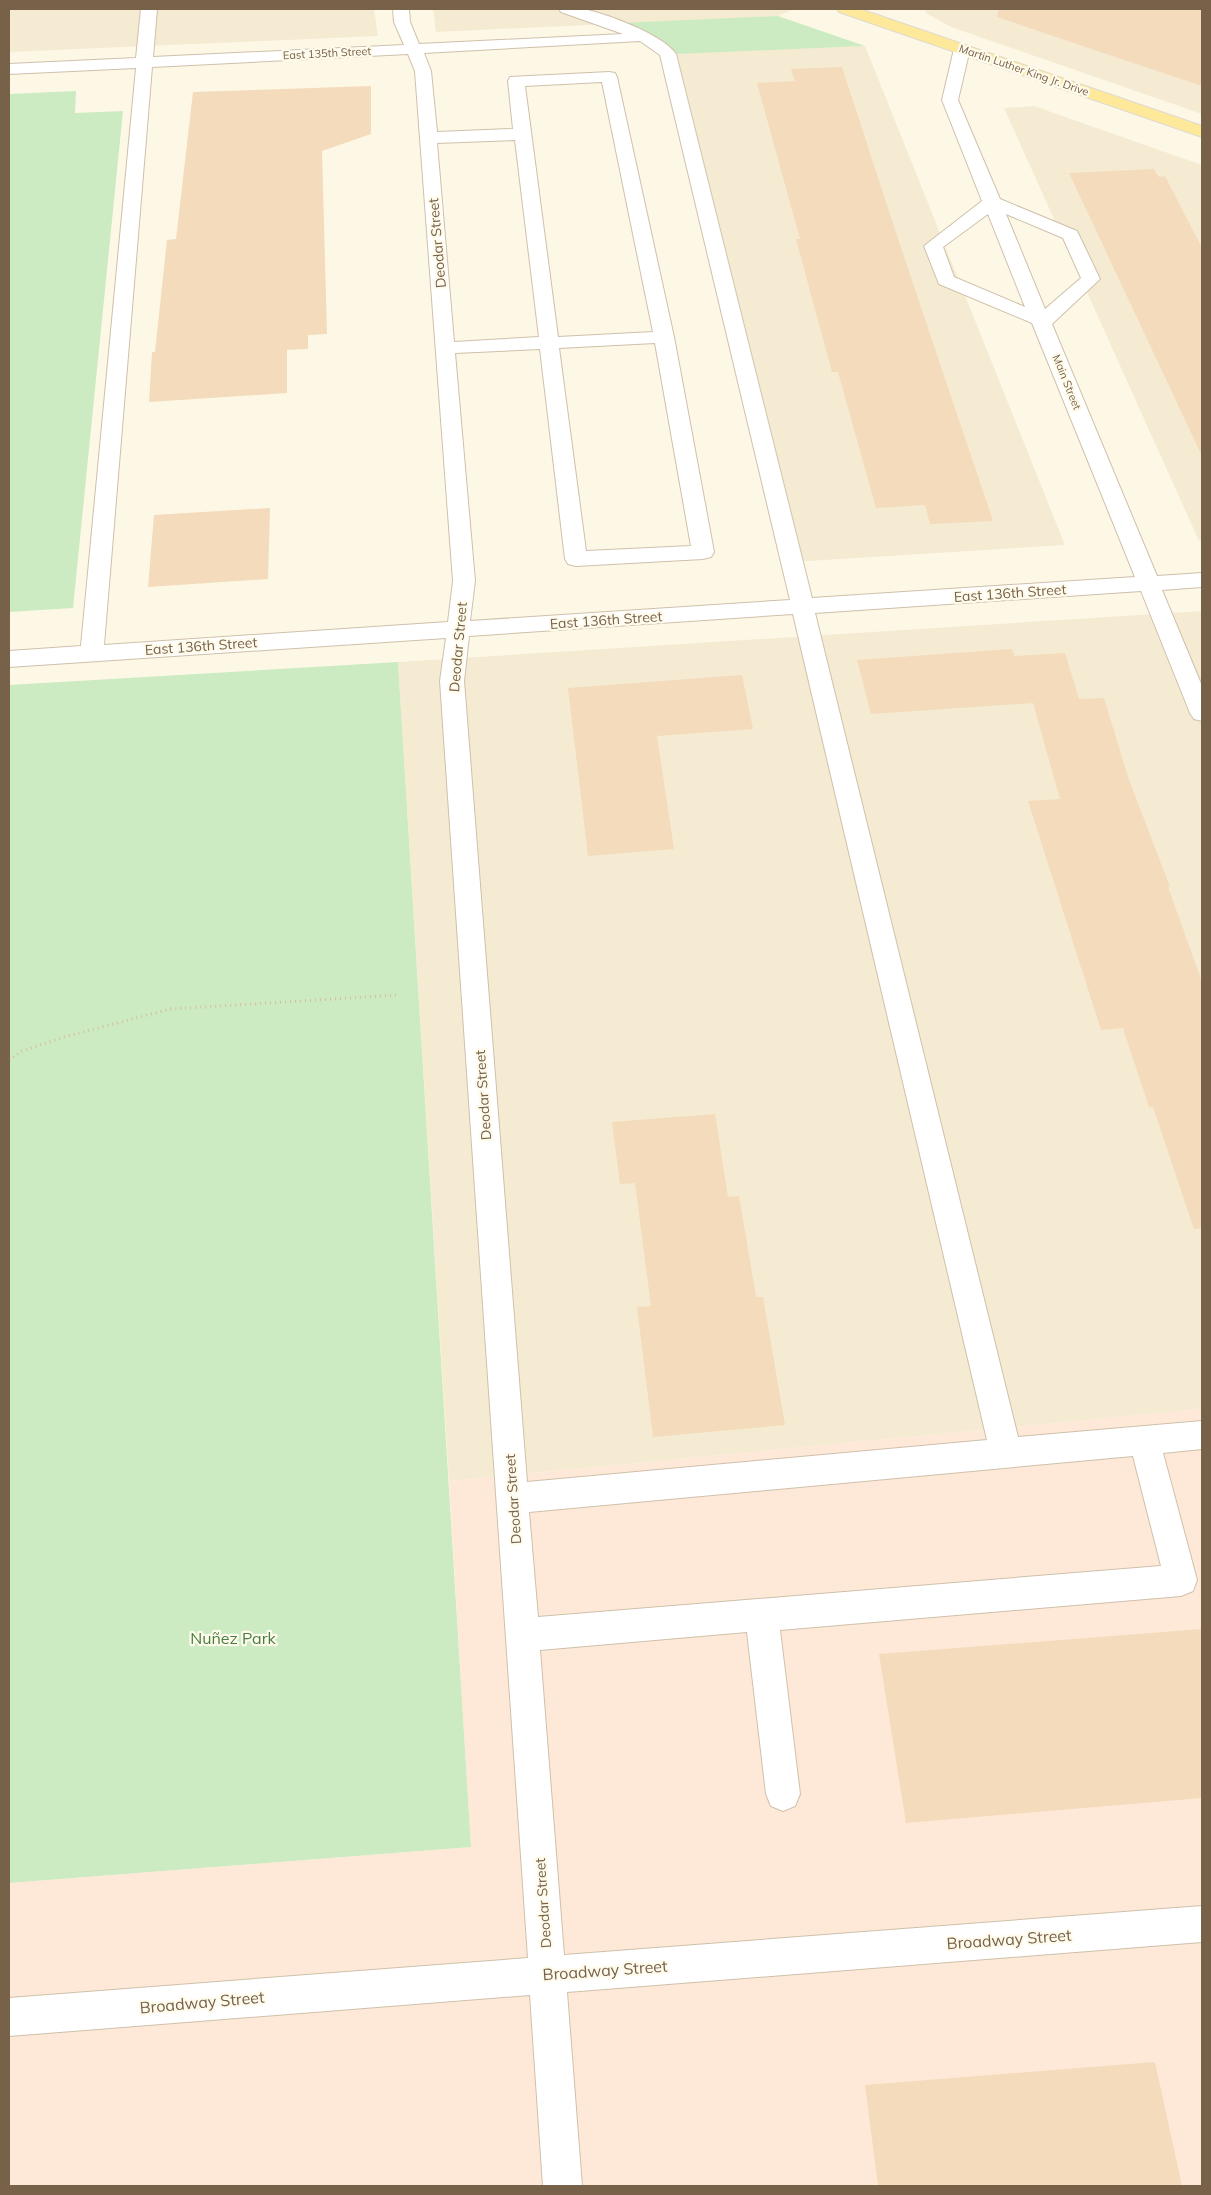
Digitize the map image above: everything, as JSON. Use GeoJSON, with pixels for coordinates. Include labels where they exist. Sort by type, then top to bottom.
{"type":"FeatureCollection","features":[{"type":"Feature","properties":{"kind":"main road","name":"Martin Luther King Jr. Drive"},"geometry":{"type":"LineString","coordinates":[[854,10],[1202,132]]}},
{"type":"Feature","properties":{"kind":"street"},"geometry":{"type":"LineString","coordinates":[[92,654],[149,9]]}},
{"type":"Feature","properties":{"kind":"street","name":"Deodar Street"},"geometry":{"type":"LineString","coordinates":[[402,9],[402,22],[423,71],[464,581],[460,629],[452,681],[563,2186]]}},
{"type":"Feature","properties":{"kind":"street"},"geometry":{"type":"LineString","coordinates":[[568,9],[645,38],[664,48],[668,54],[1006,1453]]}},
{"type":"Feature","properties":{"kind":"street","name":"East 135th Street"},"geometry":{"type":"LineString","coordinates":[[9,69],[645,38]]}},
{"type":"Feature","properties":{"kind":"street","name":"Main Street"},"geometry":{"type":"LineString","coordinates":[[962,49],[950,100],[1202,713]]}},
{"type":"Feature","properties":{"kind":"street"},"geometry":{"type":"LineString","coordinates":[[609,77],[664,337],[703,552],[576,559],[516,81],[609,77]]}},
{"type":"Feature","properties":{"kind":"street"},"geometry":{"type":"LineString","coordinates":[[428,138],[523,134]]}},
{"type":"Feature","properties":{"kind":"street"},"geometry":{"type":"LineString","coordinates":[[992,202],[1070,235],[1091,279],[1042,321],[946,280],[933,246],[992,202]]}},
{"type":"Feature","properties":{"kind":"street"},"geometry":{"type":"LineString","coordinates":[[445,348],[664,337]]}},
{"type":"Feature","properties":{"kind":"street","name":"East 136th Street"},"geometry":{"type":"LineString","coordinates":[[9,659],[1202,580]]}},
{"type":"Feature","properties":{"kind":"street"},"geometry":{"type":"LineString","coordinates":[[513,1498],[1202,1435]]}},
{"type":"Feature","properties":{"kind":"street"},"geometry":{"type":"LineString","coordinates":[[523,1635],[1181,1580],[1144,1440]]}},
{"type":"Feature","properties":{"kind":"street"},"geometry":{"type":"LineString","coordinates":[[762,1615],[783,1794]]}},
{"type":"Feature","properties":{"kind":"street","name":"Broadway Street"},"geometry":{"type":"LineString","coordinates":[[9,2017],[1202,1924]]}},
{"type":"Feature","properties":{"kind":"path"},"geometry":{"type":"LineString","coordinates":[[9,1060],[22,1051],[64,1037],[170,1009],[398,995]]}},
{"type":"Feature","properties":{"kind":"shaded area"},"geometry":{"type":"Polygon","coordinates":[[[9,9],[374,9],[378,36],[9,52],[9,9]]]}},
{"type":"Feature","properties":{"kind":"shaded area"},"geometry":{"type":"Polygon","coordinates":[[[433,9],[794,9],[778,16],[436,32],[433,9]]]}},
{"type":"Feature","properties":{"kind":"shaded area"},"geometry":{"type":"Polygon","coordinates":[[[925,9],[1202,9],[1202,114],[951,27],[926,13],[925,9]]]}},
{"type":"Feature","properties":{"kind":"shaded area"},"geometry":{"type":"Polygon","coordinates":[[[865,46],[1065,545],[792,562],[668,54],[865,46]]]}},
{"type":"Feature","properties":{"kind":"shaded area"},"geometry":{"type":"Polygon","coordinates":[[[1034,106],[1202,165],[1202,541],[1199,541],[1004,108],[1034,106]]]}},
{"type":"Feature","properties":{"kind":"shaded area"},"geometry":{"type":"Polygon","coordinates":[[[1202,611],[1202,1409],[449,1481],[398,662],[1202,611]]]}},
{"type":"Feature","properties":{"kind":"shaded area"},"geometry":{"type":"Polygon","coordinates":[[[1202,1409],[1202,2186],[9,2186],[9,1883],[471,1847],[449,1481],[1202,1409]]]}},
{"type":"Feature","properties":{"kind":"green space"},"geometry":{"type":"Polygon","coordinates":[[[778,16],[865,46],[678,54],[665,44],[619,23],[778,16]]]}},
{"type":"Feature","properties":{"kind":"green space"},"geometry":{"type":"Polygon","coordinates":[[[76,91],[75,113],[123,111],[73,608],[9,612],[9,94],[76,91]]]}},
{"type":"Feature","properties":{"kind":"green space","name":"Nuñez Park"},"geometry":{"type":"Polygon","coordinates":[[[398,662],[471,1847],[9,1883],[9,685],[398,662]]]}},
{"type":"Feature","properties":{"kind":"building"},"geometry":{"type":"Polygon","coordinates":[[[999,9],[1202,9],[1202,86],[997,17],[999,9]]]}},
{"type":"Feature","properties":{"kind":"building"},"geometry":{"type":"Polygon","coordinates":[[[842,67],[993,521],[930,524],[925,505],[876,508],[838,372],[832,372],[796,239],[800,239],[757,83],[795,81],[791,69],[842,67]]]}},
{"type":"Feature","properties":{"kind":"building"},"geometry":{"type":"Polygon","coordinates":[[[371,86],[371,134],[322,151],[327,334],[308,335],[308,349],[287,350],[287,393],[149,402],[152,352],[155,352],[167,240],[176,239],[193,92],[371,86]]]}},
{"type":"Feature","properties":{"kind":"building"},"geometry":{"type":"Polygon","coordinates":[[[1154,169],[1159,177],[1165,176],[1202,248],[1202,456],[1069,173],[1154,169]]]}},
{"type":"Feature","properties":{"kind":"building"},"geometry":{"type":"Polygon","coordinates":[[[270,508],[268,579],[148,587],[154,515],[270,508]]]}},
{"type":"Feature","properties":{"kind":"building"},"geometry":{"type":"Polygon","coordinates":[[[1012,649],[1014,656],[1065,653],[1079,699],[1104,698],[1128,777],[1170,887],[1168,887],[1202,982],[1202,1228],[1194,1229],[1153,1107],[1149,1107],[1123,1028],[1101,1030],[1028,801],[1060,799],[1033,703],[871,714],[857,660],[1012,649]]]}},
{"type":"Feature","properties":{"kind":"building"},"geometry":{"type":"Polygon","coordinates":[[[742,675],[753,729],[657,736],[674,849],[588,856],[568,688],[742,675]]]}},
{"type":"Feature","properties":{"kind":"building"},"geometry":{"type":"Polygon","coordinates":[[[715,1114],[728,1197],[739,1196],[756,1297],[763,1297],[785,1425],[653,1437],[637,1307],[651,1306],[635,1183],[620,1184],[612,1122],[715,1114]]]}},
{"type":"Feature","properties":{"kind":"building"},"geometry":{"type":"Polygon","coordinates":[[[1202,1629],[1202,1798],[906,1823],[879,1654],[1202,1629]]]}},
{"type":"Feature","properties":{"kind":"building"},"geometry":{"type":"Polygon","coordinates":[[[1155,2062],[1182,2186],[878,2186],[865,2085],[1155,2062]]]}}]}
